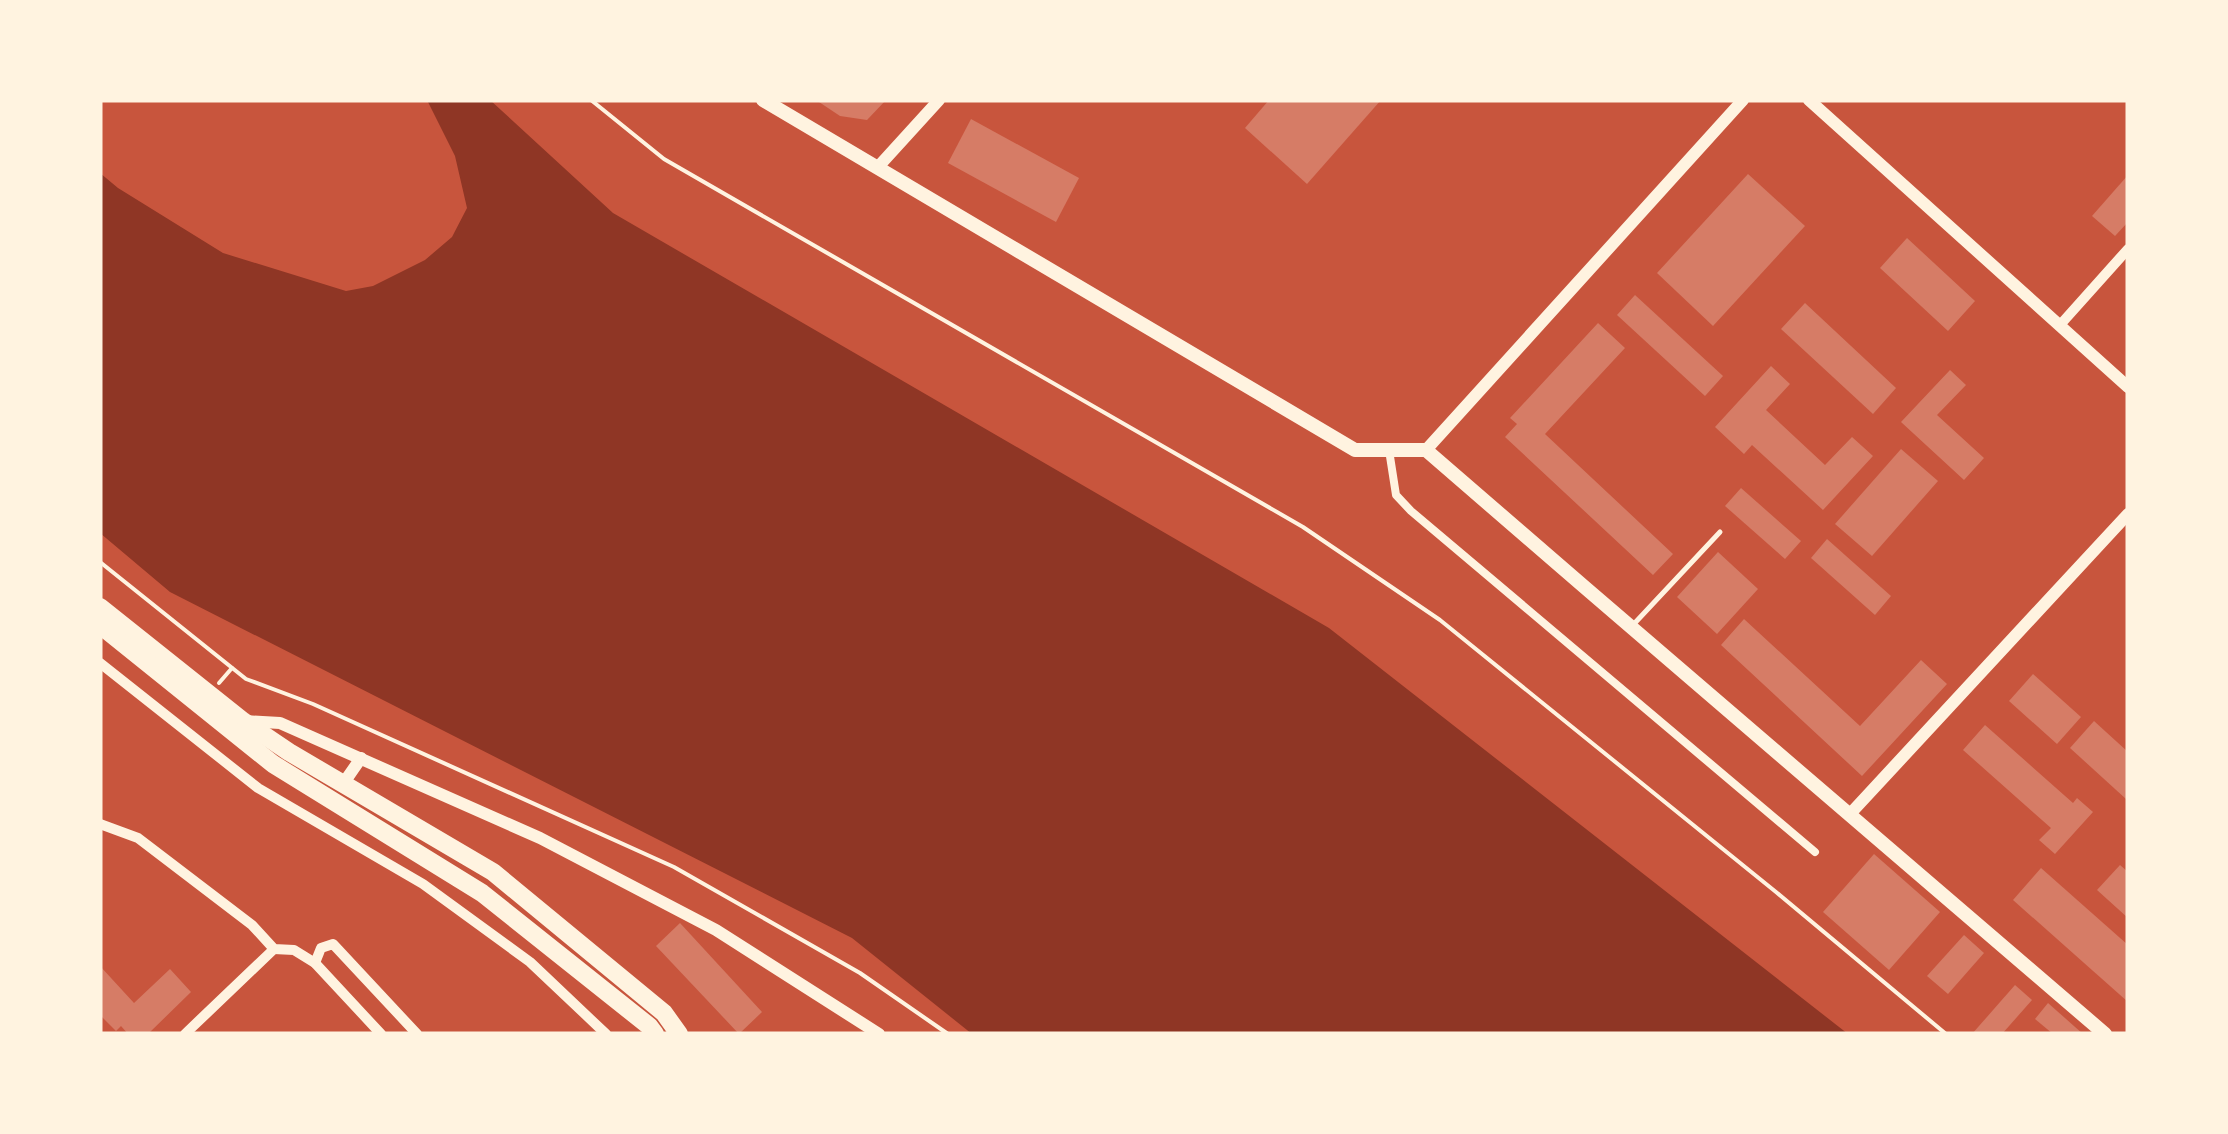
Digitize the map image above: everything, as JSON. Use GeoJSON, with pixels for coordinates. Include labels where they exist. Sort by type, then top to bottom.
{"type":"FeatureCollection","features":[{"type":"Feature","properties":{"kind":"highway"},"geometry":{"type":"LineString","coordinates":[[100,606],[273,764],[482,893],[649,1026],[654,1034]]}},
{"type":"Feature","properties":{"kind":"highway"},"geometry":{"type":"LineString","coordinates":[[100,625],[206,700],[493,872],[664,1013],[679,1034]]}},
{"type":"Feature","properties":{"kind":"main road"},"geometry":{"type":"LineString","coordinates":[[763,100],[1355,450],[1426,450],[2104,1034]]}},
{"type":"Feature","properties":{"kind":"street"},"geometry":{"type":"LineString","coordinates":[[878,167],[939,100]]}},
{"type":"Feature","properties":{"kind":"street"},"geometry":{"type":"LineString","coordinates":[[1426,450],[1743,100]]}},
{"type":"Feature","properties":{"kind":"street"},"geometry":{"type":"LineString","coordinates":[[1809,100],[2128,387]]}},
{"type":"Feature","properties":{"kind":"street"},"geometry":{"type":"LineString","coordinates":[[2060,325],[2128,249]]}},
{"type":"Feature","properties":{"kind":"street"},"geometry":{"type":"LineString","coordinates":[[1388,450],[1396,494],[1411,512],[1815,852]]}},
{"type":"Feature","properties":{"kind":"street"},"geometry":{"type":"LineString","coordinates":[[1850,814],[2128,514]]}},
{"type":"Feature","properties":{"kind":"street"},"geometry":{"type":"LineString","coordinates":[[100,663],[258,788],[438,895],[530,962],[606,1034]]}},
{"type":"Feature","properties":{"kind":"street"},"geometry":{"type":"LineString","coordinates":[[243,721],[280,723],[540,838],[716,930],[879,1034]]}},
{"type":"Feature","properties":{"kind":"street"},"geometry":{"type":"LineString","coordinates":[[343,784],[361,758]]}},
{"type":"Feature","properties":{"kind":"street"},"geometry":{"type":"LineString","coordinates":[[100,824],[138,838],[252,925],[274,949],[294,950],[315,964],[381,1034]]}},
{"type":"Feature","properties":{"kind":"street"},"geometry":{"type":"LineString","coordinates":[[315,964],[321,948],[333,944],[417,1034]]}},
{"type":"Feature","properties":{"kind":"street"},"geometry":{"type":"LineString","coordinates":[[185,1034],[274,949]]}},
{"type":"Feature","properties":{"kind":"lane"},"geometry":{"type":"LineString","coordinates":[[1630,628],[1720,532]]}},
{"type":"Feature","properties":{"kind":"path"},"geometry":{"type":"LineString","coordinates":[[591,100],[664,159],[1304,527],[1440,620],[1946,1034]]}},
{"type":"Feature","properties":{"kind":"path"},"geometry":{"type":"LineString","coordinates":[[100,562],[246,679],[313,704],[674,867],[860,973],[948,1034]]}},
{"type":"Feature","properties":{"kind":"shaded area"},"geometry":{"type":"Polygon","coordinates":[[[427,100],[490,100],[613,213],[1329,628],[1848,1034],[972,1034],[852,938],[170,592],[100,533],[100,173],[223,253],[346,291],[373,286],[425,260],[452,237],[467,208],[455,156],[427,100]]]}},
{"type":"Feature","properties":{"kind":"building"},"geometry":{"type":"Polygon","coordinates":[[[816,100],[886,100],[867,120],[840,116],[816,100]]]}},
{"type":"Feature","properties":{"kind":"building"},"geometry":{"type":"Polygon","coordinates":[[[1269,100],[1381,100],[1307,184],[1245,128],[1269,100]]]}},
{"type":"Feature","properties":{"kind":"building"},"geometry":{"type":"Polygon","coordinates":[[[971,119],[1079,178],[1056,222],[948,163],[971,119]]]}},
{"type":"Feature","properties":{"kind":"building"},"geometry":{"type":"Polygon","coordinates":[[[1748,174],[1805,226],[1713,326],[1657,273],[1748,174]]]}},
{"type":"Feature","properties":{"kind":"building"},"geometry":{"type":"Polygon","coordinates":[[[2128,175],[2128,222],[2115,236],[2092,216],[2128,175]]]}},
{"type":"Feature","properties":{"kind":"building"},"geometry":{"type":"Polygon","coordinates":[[[1907,238],[1975,301],[1948,331],[1880,268],[1907,238]]]}},
{"type":"Feature","properties":{"kind":"building"},"geometry":{"type":"Polygon","coordinates":[[[1635,295],[1723,376],[1705,396],[1617,315],[1635,295]]]}},
{"type":"Feature","properties":{"kind":"building"},"geometry":{"type":"Polygon","coordinates":[[[1805,303],[1896,388],[1873,414],[1781,329],[1805,303]]]}},
{"type":"Feature","properties":{"kind":"building"},"geometry":{"type":"Polygon","coordinates":[[[1598,323],[1625,348],[1545,434],[1673,554],[1653,575],[1505,437],[1517,424],[1510,418],[1598,323]]]}},
{"type":"Feature","properties":{"kind":"building"},"geometry":{"type":"Polygon","coordinates":[[[1771,366],[1790,384],[1766,410],[1825,465],[1852,437],[1873,456],[1823,510],[1752,445],[1744,454],[1715,427],[1771,366]]]}},
{"type":"Feature","properties":{"kind":"building"},"geometry":{"type":"Polygon","coordinates":[[[1950,370],[1966,385],[1937,415],[1984,458],[1964,480],[1901,422],[1950,370]]]}},
{"type":"Feature","properties":{"kind":"building"},"geometry":{"type":"Polygon","coordinates":[[[1901,449],[1938,481],[1872,556],[1835,524],[1901,449]]]}},
{"type":"Feature","properties":{"kind":"building"},"geometry":{"type":"Polygon","coordinates":[[[1741,488],[1801,541],[1785,559],[1725,506],[1741,488]]]}},
{"type":"Feature","properties":{"kind":"building"},"geometry":{"type":"Polygon","coordinates":[[[1827,539],[1891,596],[1875,615],[1811,558],[1827,539]]]}},
{"type":"Feature","properties":{"kind":"building"},"geometry":{"type":"Polygon","coordinates":[[[1718,552],[1758,589],[1717,634],[1677,597],[1718,552]]]}},
{"type":"Feature","properties":{"kind":"building"},"geometry":{"type":"Polygon","coordinates":[[[1744,619],[1860,726],[1921,660],[1947,684],[1862,776],[1721,645],[1744,619]]]}},
{"type":"Feature","properties":{"kind":"building"},"geometry":{"type":"Polygon","coordinates":[[[2033,674],[2081,717],[2057,744],[2009,701],[2033,674]]]}},
{"type":"Feature","properties":{"kind":"building"},"geometry":{"type":"Polygon","coordinates":[[[2094,721],[2128,752],[2126,799],[2070,748],[2094,721]]]}},
{"type":"Feature","properties":{"kind":"building"},"geometry":{"type":"Polygon","coordinates":[[[1985,725],[2073,803],[2077,798],[2093,812],[2055,854],[2039,840],[2051,828],[1963,750],[1985,725]]]}},
{"type":"Feature","properties":{"kind":"building"},"geometry":{"type":"Polygon","coordinates":[[[1874,854],[1940,912],[1889,970],[1823,912],[1874,854]]]}},
{"type":"Feature","properties":{"kind":"building"},"geometry":{"type":"Polygon","coordinates":[[[2120,865],[2128,872],[2128,918],[2097,890],[2120,865]]]}},
{"type":"Feature","properties":{"kind":"building"},"geometry":{"type":"Polygon","coordinates":[[[2041,868],[2128,945],[2128,1002],[2013,900],[2041,868]]]}},
{"type":"Feature","properties":{"kind":"building"},"geometry":{"type":"Polygon","coordinates":[[[680,923],[762,1012],[739,1034],[656,946],[680,923]]]}},
{"type":"Feature","properties":{"kind":"building"},"geometry":{"type":"Polygon","coordinates":[[[1964,935],[1984,953],[1948,994],[1927,976],[1964,935]]]}},
{"type":"Feature","properties":{"kind":"building"},"geometry":{"type":"Polygon","coordinates":[[[100,966],[134,1003],[170,969],[191,992],[148,1034],[128,1034],[121,1026],[116,1031],[100,1015],[100,966]]]}},
{"type":"Feature","properties":{"kind":"building"},"geometry":{"type":"Polygon","coordinates":[[[2015,985],[2032,1000],[2002,1034],[1972,1034],[2015,985]]]}},
{"type":"Feature","properties":{"kind":"building"},"geometry":{"type":"Polygon","coordinates":[[[2048,1003],[2083,1034],[2053,1034],[2035,1019],[2048,1003]]]}}]}
